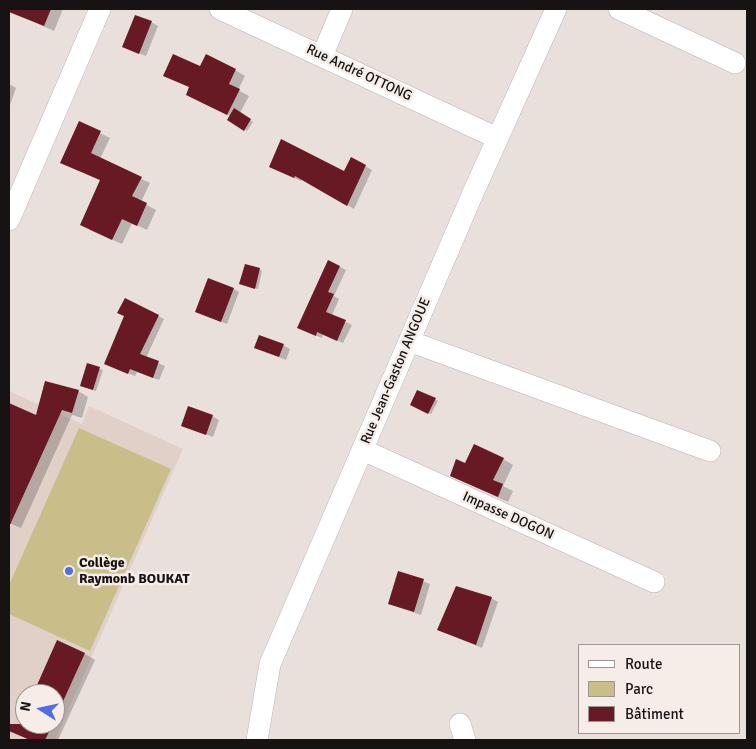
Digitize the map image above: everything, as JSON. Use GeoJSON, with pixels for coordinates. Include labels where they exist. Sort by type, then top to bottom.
{"type":"FeatureCollection","features":[{"type":"Feature","properties":{"kind":"street"},"geometry":{"type":"LineString","coordinates":[[9,220],[100,9]]}},
{"type":"Feature","properties":{"kind":"street","name":"Rue André OTTONG"},"geometry":{"type":"LineString","coordinates":[[220,9],[497,138]]}},
{"type":"Feature","properties":{"kind":"street"},"geometry":{"type":"LineString","coordinates":[[322,56],[342,9]]}},
{"type":"Feature","properties":{"kind":"street","name":"Rue Jean-Gaston ANGOUE"},"geometry":{"type":"LineString","coordinates":[[257,740],[260,713],[270,664],[497,138],[556,9]]}},
{"type":"Feature","properties":{"kind":"street"},"geometry":{"type":"LineString","coordinates":[[619,9],[735,63]]}},
{"type":"Feature","properties":{"kind":"street"},"geometry":{"type":"LineString","coordinates":[[409,342],[710,451]]}},
{"type":"Feature","properties":{"kind":"street","name":"Impasse DOGON"},"geometry":{"type":"LineString","coordinates":[[363,450],[654,582]]}},
{"type":"Feature","properties":{"kind":"shaded area","name":"Collège Raymonb BOUKAT"},"geometry":{"type":"Polygon","coordinates":[[[9,391],[82,424],[89,406],[183,449],[65,717],[65,684],[15,684],[15,734],[58,734],[55,740],[9,740],[9,391]]]}},
{"type":"Feature","properties":{"kind":"green space"},"geometry":{"type":"Polygon","coordinates":[[[79,428],[171,469],[90,651],[9,614],[9,585],[79,428]]]}},
{"type":"Feature","properties":{"kind":"building"},"geometry":{"type":"Polygon","coordinates":[[[9,9],[51,9],[44,26],[9,12],[9,9]]]}},
{"type":"Feature","properties":{"kind":"building"},"geometry":{"type":"Polygon","coordinates":[[[135,15],[152,21],[139,54],[122,47],[135,15]]]}},
{"type":"Feature","properties":{"kind":"building"},"geometry":{"type":"Polygon","coordinates":[[[173,54],[200,66],[206,54],[236,69],[229,84],[240,89],[227,115],[186,95],[189,87],[163,76],[173,54]]]}},
{"type":"Feature","properties":{"kind":"building"},"geometry":{"type":"Polygon","coordinates":[[[234,108],[251,119],[244,131],[227,120],[234,108]]]}},
{"type":"Feature","properties":{"kind":"building"},"geometry":{"type":"Polygon","coordinates":[[[79,121],[101,131],[91,153],[142,177],[132,196],[147,203],[137,226],[122,219],[112,240],[80,225],[100,180],[60,163],[79,121]]]}},
{"type":"Feature","properties":{"kind":"building"},"geometry":{"type":"Polygon","coordinates":[[[281,139],[344,171],[351,157],[366,165],[347,206],[295,176],[294,178],[269,167],[281,139]]]}},
{"type":"Feature","properties":{"kind":"building"},"geometry":{"type":"Polygon","coordinates":[[[328,260],[340,266],[328,292],[334,294],[326,312],[346,320],[337,341],[317,332],[316,336],[297,328],[328,260]]]}},
{"type":"Feature","properties":{"kind":"building"},"geometry":{"type":"Polygon","coordinates":[[[245,264],[260,268],[255,289],[239,284],[245,264]]]}},
{"type":"Feature","properties":{"kind":"building"},"geometry":{"type":"Polygon","coordinates":[[[208,278],[234,288],[221,322],[195,312],[208,278]]]}},
{"type":"Feature","properties":{"kind":"building"},"geometry":{"type":"Polygon","coordinates":[[[125,298],[159,315],[140,354],[159,361],[153,378],[130,369],[128,374],[104,364],[124,316],[117,313],[125,298]]]}},
{"type":"Feature","properties":{"kind":"building"},"geometry":{"type":"Polygon","coordinates":[[[259,335],[284,344],[279,357],[254,348],[259,335]]]}},
{"type":"Feature","properties":{"kind":"building"},"geometry":{"type":"Polygon","coordinates":[[[87,363],[100,367],[93,390],[80,386],[87,363]]]}},
{"type":"Feature","properties":{"kind":"building"},"geometry":{"type":"Polygon","coordinates":[[[45,381],[79,390],[72,413],[62,410],[9,527],[9,403],[36,415],[45,381]]]}},
{"type":"Feature","properties":{"kind":"building"},"geometry":{"type":"Polygon","coordinates":[[[417,390],[436,398],[428,414],[410,405],[417,390]]]}},
{"type":"Feature","properties":{"kind":"building"},"geometry":{"type":"Polygon","coordinates":[[[188,406],[213,415],[206,435],[181,426],[188,406]]]}},
{"type":"Feature","properties":{"kind":"building"},"geometry":{"type":"Polygon","coordinates":[[[474,444],[504,458],[493,480],[503,484],[498,497],[450,476],[456,459],[465,463],[474,444]]]}},
{"type":"Feature","properties":{"kind":"building"},"geometry":{"type":"Polygon","coordinates":[[[398,571],[424,579],[414,612],[388,604],[398,571]]]}},
{"type":"Feature","properties":{"kind":"building"},"geometry":{"type":"Polygon","coordinates":[[[456,586],[492,597],[476,645],[437,630],[456,586]]]}},
{"type":"Feature","properties":{"kind":"building"},"geometry":{"type":"Polygon","coordinates":[[[57,640],[85,653],[65,697],[65,684],[37,684],[57,640]]]}},
{"type":"Feature","properties":{"kind":"building"},"geometry":{"type":"Polygon","coordinates":[[[9,724],[15,724],[15,734],[9,731],[9,724]]]}},
{"type":"Feature","properties":{"kind":"building"},"geometry":{"type":"Polygon","coordinates":[[[16,734],[48,734],[45,740],[30,740],[16,734]]]}},
{"type":"Feature","properties":{"kind":"place","name":"Collège Raymonb BOUKAT"},"geometry":{"type":"Point","coordinates":[69,571]}}]}
